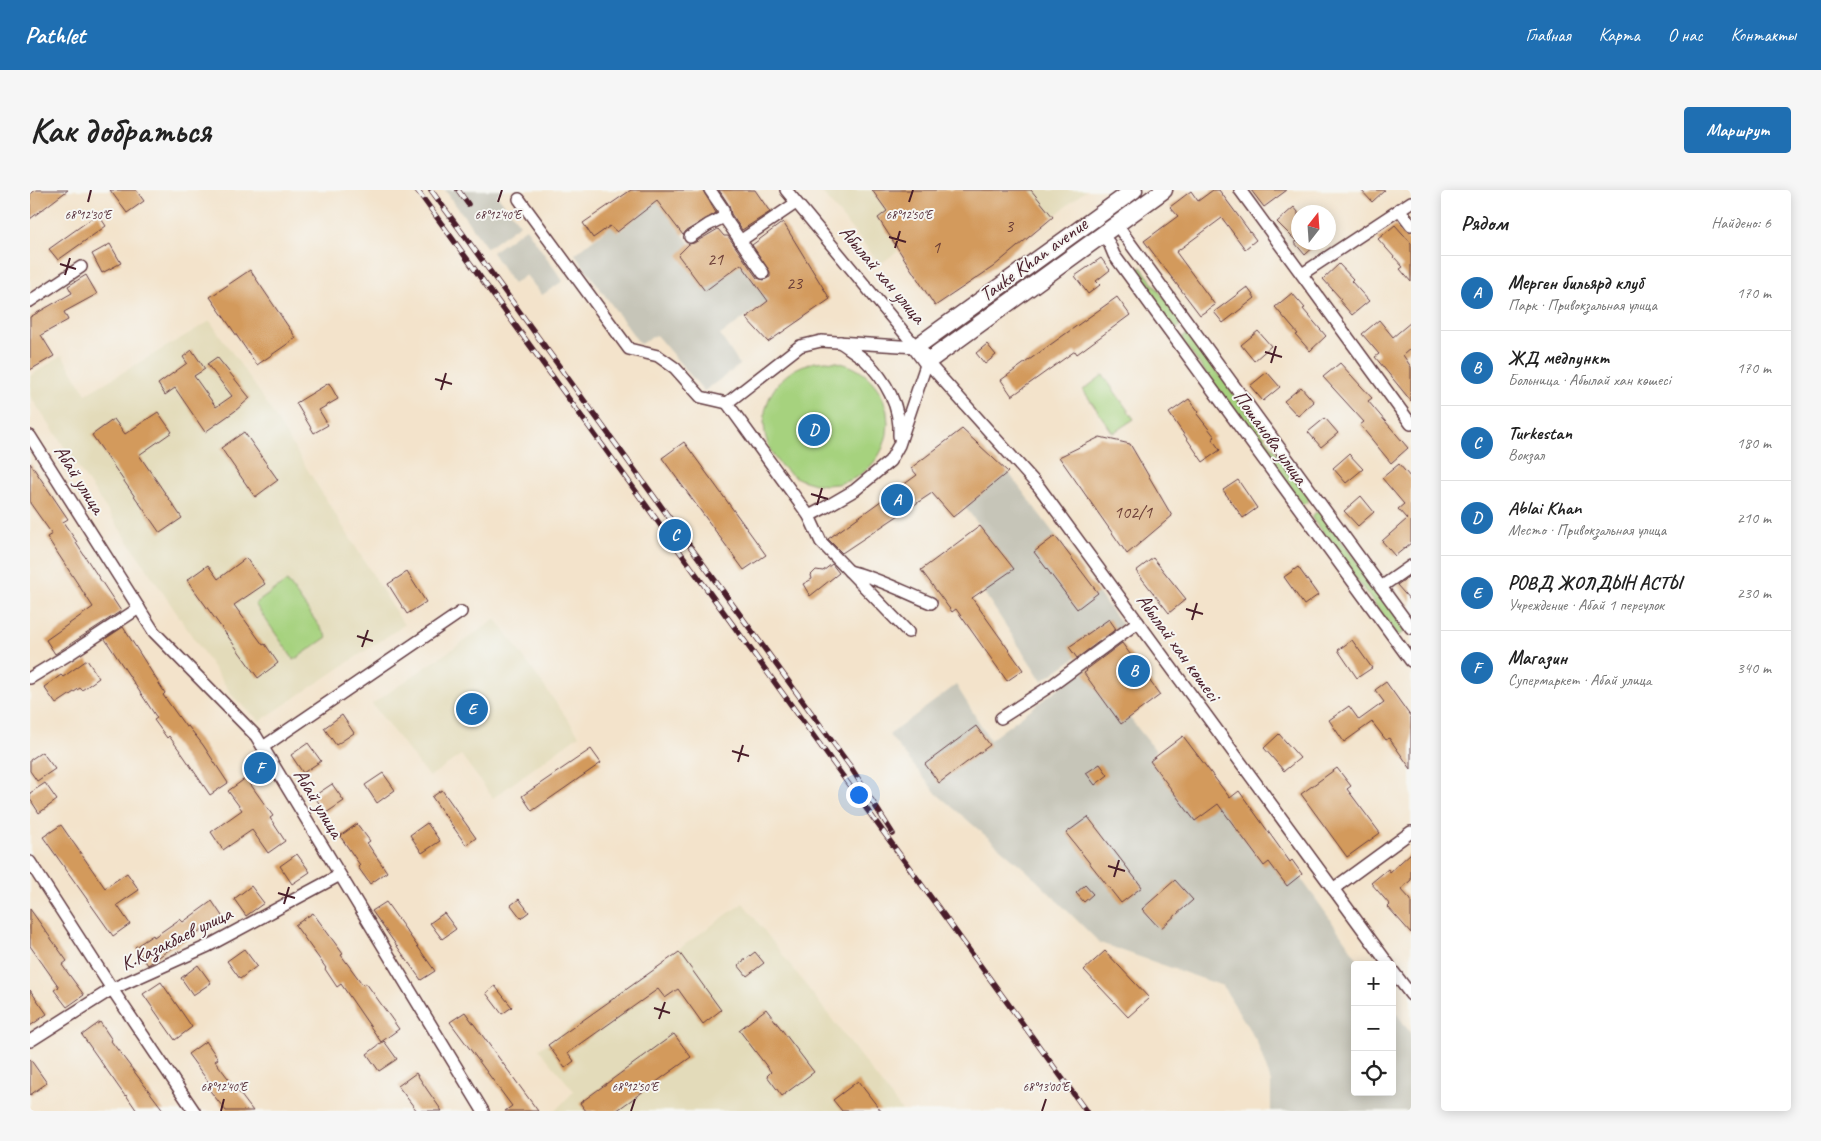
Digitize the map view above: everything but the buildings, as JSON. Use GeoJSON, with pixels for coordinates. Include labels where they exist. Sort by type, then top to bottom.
{"type":"FeatureCollection","features":[{"type":"Feature","properties":{"kind":"street"},"geometry":{"type":"LineString","coordinates":[[710,190],[724,208],[724,217],[762,273]]}},
{"type":"Feature","properties":{"kind":"street","name":"Абылай хан улица"},"geometry":{"type":"LineString","coordinates":[[786,190],[927,362]]}},
{"type":"Feature","properties":{"kind":"street","name":"Tauke Khan avenue"},"geometry":{"type":"LineString","coordinates":[[916,347],[1134,190]]}},
{"type":"Feature","properties":{"kind":"street","name":"Tauke Khan avenue"},"geometry":{"type":"LineString","coordinates":[[927,362],[1164,190]]}},
{"type":"Feature","properties":{"kind":"street"},"geometry":{"type":"LineString","coordinates":[[1240,190],[1411,424]]}},
{"type":"Feature","properties":{"kind":"street"},"geometry":{"type":"LineString","coordinates":[[519,199],[629,348],[658,356],[675,368],[701,397],[727,403],[808,516],[821,542],[908,632]]}},
{"type":"Feature","properties":{"kind":"street"},"geometry":{"type":"LineString","coordinates":[[1302,274],[1411,202]]}},
{"type":"Feature","properties":{"kind":"street"},"geometry":{"type":"LineString","coordinates":[[740,242],[796,203]]}},
{"type":"Feature","properties":{"kind":"street"},"geometry":{"type":"LineString","coordinates":[[1399,209],[1411,225]]}},
{"type":"Feature","properties":{"kind":"street"},"geometry":{"type":"LineString","coordinates":[[690,238],[708,225],[724,217]]}},
{"type":"Feature","properties":{"kind":"street","name":"Пошанова улица"},"geometry":{"type":"LineString","coordinates":[[1116,224],[1411,628]]}},
{"type":"Feature","properties":{"kind":"street","name":"Пошанова улица"},"geometry":{"type":"LineString","coordinates":[[1102,235],[1109,243],[1120,263],[1411,660]]}},
{"type":"Feature","properties":{"kind":"street"},"geometry":{"type":"LineString","coordinates":[[30,301],[80,267]]}},
{"type":"Feature","properties":{"kind":"street"},"geometry":{"type":"LineString","coordinates":[[727,403],[800,346],[821,341],[916,347]]}},
{"type":"Feature","properties":{"kind":"street"},"geometry":{"type":"LineString","coordinates":[[840,342],[865,360],[894,399],[900,424],[899,445]]}},
{"type":"Feature","properties":{"kind":"street"},"geometry":{"type":"LineString","coordinates":[[808,516],[855,490],[890,461],[899,445],[927,362]]}},
{"type":"Feature","properties":{"kind":"street","name":"Абылай хан көшесі"},"geometry":{"type":"LineString","coordinates":[[927,362],[1039,487],[1386,961]]}},
{"type":"Feature","properties":{"kind":"street","name":"Абай улица"},"geometry":{"type":"LineString","coordinates":[[30,436],[154,632],[256,736],[483,1111]]}},
{"type":"Feature","properties":{"kind":"street"},"geometry":{"type":"LineString","coordinates":[[1381,587],[1411,566]]}},
{"type":"Feature","properties":{"kind":"street"},"geometry":{"type":"LineString","coordinates":[[848,570],[872,577],[900,591],[931,603]]}},
{"type":"Feature","properties":{"kind":"street"},"geometry":{"type":"LineString","coordinates":[[30,678],[139,608]]}},
{"type":"Feature","properties":{"kind":"street"},"geometry":{"type":"LineString","coordinates":[[263,747],[461,612]]}},
{"type":"Feature","properties":{"kind":"street"},"geometry":{"type":"LineString","coordinates":[[1000,718],[1055,683],[1138,622]]}},
{"type":"Feature","properties":{"kind":"street"},"geometry":{"type":"LineString","coordinates":[[1333,889],[1411,832]]}},
{"type":"Feature","properties":{"kind":"street"},"geometry":{"type":"LineString","coordinates":[[30,862],[194,1111]]}},
{"type":"Feature","properties":{"kind":"street","name":"К.Казакбаев улица"},"geometry":{"type":"LineString","coordinates":[[30,1041],[112,989],[208,946],[340,875]]}},
{"type":"Feature","properties":{"kind":"street"},"geometry":{"type":"LineString","coordinates":[[1396,975],[1411,995]]}},
{"type":"Feature","properties":{"kind":"shaded area"},"geometry":{"type":"Polygon","coordinates":[[[445,190],[504,190],[497,195],[520,224],[487,248],[445,190]]]}},
{"type":"Feature","properties":{"kind":"shaded area"},"geometry":{"type":"Polygon","coordinates":[[[820,190],[916,190],[878,218],[898,251],[880,264],[820,190]]]}},
{"type":"Feature","properties":{"kind":"shaded area"},"geometry":{"type":"Polygon","coordinates":[[[1031,190],[1086,190],[1053,217],[1031,190]]]}},
{"type":"Feature","properties":{"kind":"shaded area"},"geometry":{"type":"Polygon","coordinates":[[[657,201],[690,244],[678,255],[705,291],[741,264],[768,301],[720,335],[740,365],[704,391],[656,335],[640,344],[575,254],[610,226],[618,232],[657,201]]]}},
{"type":"Feature","properties":{"kind":"shaded area"},"geometry":{"type":"Polygon","coordinates":[[[526,228],[563,281],[542,295],[526,275],[513,284],[492,252],[526,228]]]}},
{"type":"Feature","properties":{"kind":"shaded area"},"geometry":{"type":"Polygon","coordinates":[[[210,321],[260,393],[404,625],[260,721],[234,698],[30,396],[30,376],[62,355],[86,394],[210,321]]]}},
{"type":"Feature","properties":{"kind":"shaded area"},"geometry":{"type":"Polygon","coordinates":[[[1008,472],[1122,625],[1042,681],[983,591],[1013,569],[965,507],[1008,472]]]}},
{"type":"Feature","properties":{"kind":"shaded area"},"geometry":{"type":"Polygon","coordinates":[[[496,619],[579,735],[493,798],[461,755],[429,777],[372,704],[496,619]]]}},
{"type":"Feature","properties":{"kind":"shaded area"},"geometry":{"type":"Polygon","coordinates":[[[1088,666],[1156,751],[1150,758],[1195,815],[1224,792],[1242,797],[1359,961],[1351,961],[1351,1096],[1396,1096],[1396,1013],[1411,1034],[1411,1111],[1271,1111],[1271,1082],[1257,1042],[1223,986],[1100,943],[1027,871],[937,794],[889,735],[956,685],[990,740],[1088,666]]]}},
{"type":"Feature","properties":{"kind":"shaded area"},"geometry":{"type":"Polygon","coordinates":[[[743,903],[902,1111],[555,1111],[574,1091],[539,1049],[743,903]]]}},
{"type":"Feature","properties":{"kind":"green space"},"geometry":{"type":"Polygon","coordinates":[[[1141,267],[1183,323],[1175,330],[1133,273],[1141,267]]]}},
{"type":"Feature","properties":{"kind":"green space"},"geometry":{"type":"Polygon","coordinates":[[[1189,333],[1310,498],[1307,503],[1302,504],[1181,339],[1189,333]]]}},
{"type":"Feature","properties":{"kind":"green space"},"geometry":{"type":"Polygon","coordinates":[[[826,361],[850,365],[870,379],[884,399],[888,423],[884,447],[870,467],[850,481],[826,485],[802,481],[782,467],[768,447],[764,423],[768,399],[782,379],[802,365],[826,361]]]}},
{"type":"Feature","properties":{"kind":"green space"},"geometry":{"type":"Polygon","coordinates":[[[1103,375],[1134,419],[1113,433],[1083,390],[1103,375]]]}},
{"type":"Feature","properties":{"kind":"green space"},"geometry":{"type":"Polygon","coordinates":[[[1320,511],[1406,630],[1398,636],[1311,517],[1320,511]]]}},
{"type":"Feature","properties":{"kind":"green space"},"geometry":{"type":"Polygon","coordinates":[[[287,581],[327,637],[294,660],[255,604],[287,581]]]}},
{"type":"Feature","properties":{"kind":"railway"},"geometry":{"type":"LineString","coordinates":[[417,190],[1086,1111]]}},
{"type":"Feature","properties":{"kind":"railway"},"geometry":{"type":"LineString","coordinates":[[431,190],[850,766],[893,834]]}},
{"type":"Feature","properties":{"kind":"railway"},"geometry":{"type":"LineString","coordinates":[[458,190],[468,204]]}},
{"type":"Feature","properties":{"kind":"place","name":"Ablai Khan"},"geometry":{"type":"Point","coordinates":[814,430]}},
{"type":"Feature","properties":{"kind":"place","name":"Мерген бильярд клуб"},"geometry":{"type":"Point","coordinates":[897,500]}},
{"type":"Feature","properties":{"kind":"place","name":"Turkestan"},"geometry":{"type":"Point","coordinates":[675,535]}},
{"type":"Feature","properties":{"kind":"place","name":"ЖД медпункт"},"geometry":{"type":"Point","coordinates":[1134,671]}},
{"type":"Feature","properties":{"kind":"place","name":"РОВД ЖОЛДЫН АСТЫ"},"geometry":{"type":"Point","coordinates":[472,709]}},
{"type":"Feature","properties":{"kind":"place","name":"Магазин"},"geometry":{"type":"Point","coordinates":[260,768]}}]}
